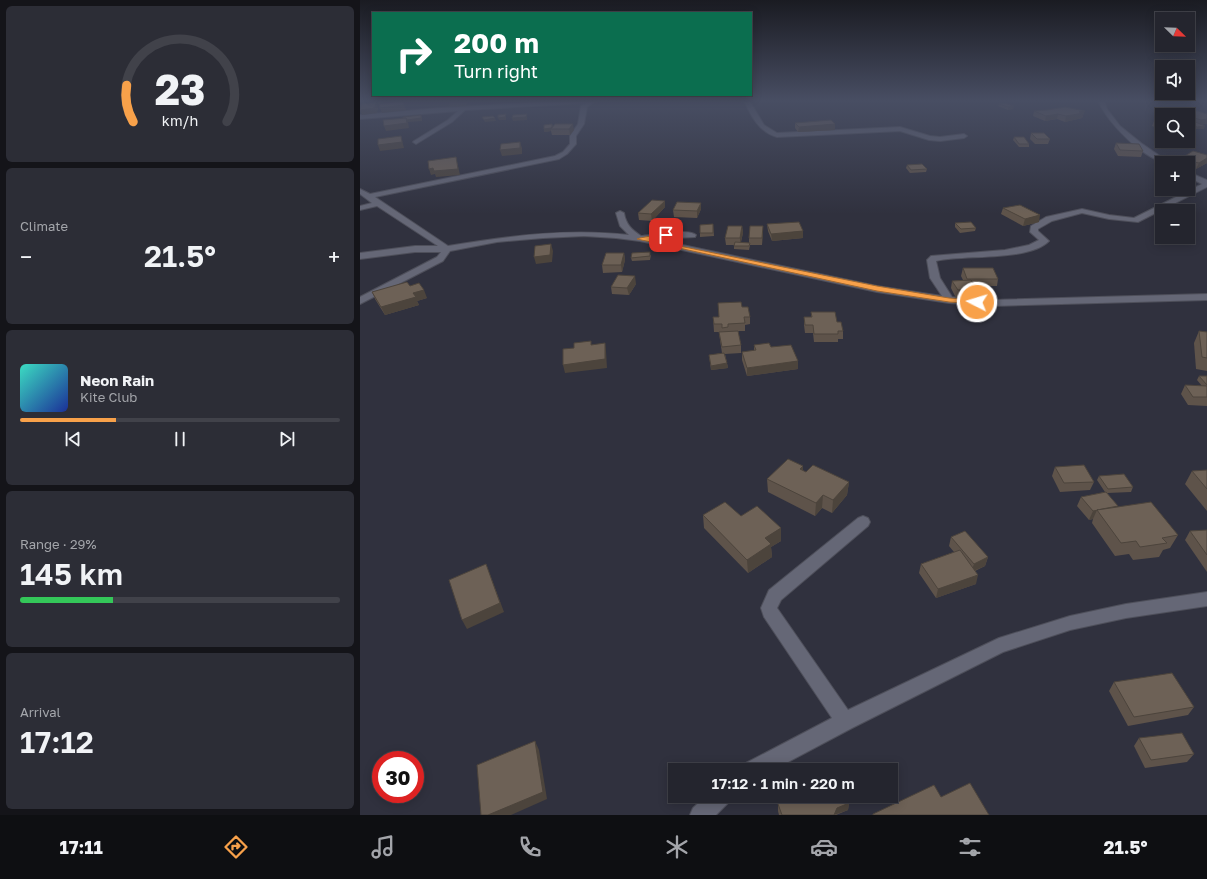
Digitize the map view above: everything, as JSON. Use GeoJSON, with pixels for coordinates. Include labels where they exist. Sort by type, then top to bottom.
{"type":"FeatureCollection","features":[{"type":"Feature","properties":{"kind":"street"},"geometry":{"type":"LineString","coordinates":[[416,142],[423,138]]}},
{"type":"Feature","properties":{"kind":"street"},"geometry":{"type":"LineString","coordinates":[[371,196],[557,158],[565,154],[573,144],[573,138]]}},
{"type":"Feature","properties":{"kind":"street"},"geometry":{"type":"LineString","coordinates":[[929,138],[948,138]]}},
{"type":"Feature","properties":{"kind":"street"},"geometry":{"type":"LineString","coordinates":[[1132,138],[1155,156]]}},
{"type":"Feature","properties":{"kind":"street"},"geometry":{"type":"LineString","coordinates":[[1195,177],[1207,183]]}},
{"type":"Feature","properties":{"kind":"street"},"geometry":{"type":"LineString","coordinates":[[949,300],[935,278],[931,260],[934,258],[1015,251],[1038,245],[1045,241],[1034,232],[1034,228],[1049,219],[1082,211],[1109,217],[1135,220],[1207,183]]}},
{"type":"Feature","properties":{"kind":"street"},"geometry":{"type":"LineString","coordinates":[[360,190],[447,248]]}},
{"type":"Feature","properties":{"kind":"street"},"geometry":{"type":"LineString","coordinates":[[360,208],[380,203]]}},
{"type":"Feature","properties":{"kind":"street"},"geometry":{"type":"LineString","coordinates":[[620,212],[621,222],[626,230],[640,239],[666,235],[692,235]]}},
{"type":"Feature","properties":{"kind":"street"},"geometry":{"type":"LineString","coordinates":[[360,256],[415,249],[447,248],[497,240],[584,234],[640,239],[877,289],[949,300],[992,303],[1207,297]]}},
{"type":"Feature","properties":{"kind":"street"},"geometry":{"type":"LineString","coordinates":[[360,301],[440,259],[447,248]]}},
{"type":"Feature","properties":{"kind":"street"},"geometry":{"type":"LineString","coordinates":[[845,721],[770,612],[769,608],[775,595],[863,522]]}},
{"type":"Feature","properties":{"kind":"street"},"geometry":{"type":"LineString","coordinates":[[766,763],[845,721],[999,646],[1070,623],[1126,611],[1207,599]]}},
{"type":"Feature","properties":{"kind":"street"},"geometry":{"type":"LineString","coordinates":[[700,815],[713,803]]}},
{"type":"Feature","properties":{"kind":"building"},"geometry":{"type":"Polygon","coordinates":[[[401,138],[402,142],[378,145],[378,139],[401,138]]]}},
{"type":"Feature","properties":{"kind":"building"},"geometry":{"type":"Polygon","coordinates":[[[1015,138],[1025,138],[1029,144],[1019,144],[1015,138]]]}},
{"type":"Feature","properties":{"kind":"building"},"geometry":{"type":"Polygon","coordinates":[[[1036,138],[1050,139],[1037,139],[1036,138]]]}},
{"type":"Feature","properties":{"kind":"building"},"geometry":{"type":"Polygon","coordinates":[[[520,142],[520,148],[500,150],[501,144],[520,142]]]}},
{"type":"Feature","properties":{"kind":"building"},"geometry":{"type":"Polygon","coordinates":[[[1116,143],[1139,144],[1143,151],[1120,150],[1116,143]]]}},
{"type":"Feature","properties":{"kind":"building"},"geometry":{"type":"Polygon","coordinates":[[[1193,151],[1207,155],[1207,158],[1199,163],[1195,162],[1195,156],[1185,156],[1193,151]]]}},
{"type":"Feature","properties":{"kind":"building"},"geometry":{"type":"Polygon","coordinates":[[[456,157],[458,169],[434,171],[433,168],[429,169],[428,161],[456,157]]]}},
{"type":"Feature","properties":{"kind":"building"},"geometry":{"type":"Polygon","coordinates":[[[922,164],[927,169],[911,170],[907,165],[922,164]]]}},
{"type":"Feature","properties":{"kind":"building"},"geometry":{"type":"Polygon","coordinates":[[[652,200],[665,201],[651,214],[638,213],[652,200]]]}},
{"type":"Feature","properties":{"kind":"building"},"geometry":{"type":"Polygon","coordinates":[[[677,202],[701,203],[697,211],[673,210],[677,202]]]}},
{"type":"Feature","properties":{"kind":"building"},"geometry":{"type":"Polygon","coordinates":[[[1020,205],[1040,215],[1025,219],[1003,208],[1020,205]]]}},
{"type":"Feature","properties":{"kind":"building"},"geometry":{"type":"Polygon","coordinates":[[[799,222],[803,231],[771,234],[767,224],[799,222]]]}},
{"type":"Feature","properties":{"kind":"building"},"geometry":{"type":"Polygon","coordinates":[[[971,222],[976,228],[961,229],[955,223],[971,222]]]}},
{"type":"Feature","properties":{"kind":"building"},"geometry":{"type":"Polygon","coordinates":[[[713,224],[713,233],[700,233],[700,225],[713,224]]]}},
{"type":"Feature","properties":{"kind":"building"},"geometry":{"type":"Polygon","coordinates":[[[728,226],[742,226],[740,238],[725,238],[728,226]]]}},
{"type":"Feature","properties":{"kind":"building"},"geometry":{"type":"Polygon","coordinates":[[[750,226],[763,226],[762,238],[749,238],[750,226]]]}},
{"type":"Feature","properties":{"kind":"building"},"geometry":{"type":"Polygon","coordinates":[[[735,242],[750,243],[749,246],[734,246],[735,242]]]}},
{"type":"Feature","properties":{"kind":"building"},"geometry":{"type":"Polygon","coordinates":[[[551,244],[550,255],[534,257],[535,246],[551,244]]]}},
{"type":"Feature","properties":{"kind":"building"},"geometry":{"type":"Polygon","coordinates":[[[650,252],[650,256],[631,258],[632,253],[650,252]]]}},
{"type":"Feature","properties":{"kind":"building"},"geometry":{"type":"Polygon","coordinates":[[[606,253],[624,253],[621,265],[602,265],[606,253]]]}},
{"type":"Feature","properties":{"kind":"building"},"geometry":{"type":"Polygon","coordinates":[[[963,268],[993,268],[998,279],[967,279],[963,268]]]}},
{"type":"Feature","properties":{"kind":"building"},"geometry":{"type":"Polygon","coordinates":[[[618,275],[635,276],[627,288],[611,287],[618,275]]]}},
{"type":"Feature","properties":{"kind":"building"},"geometry":{"type":"Polygon","coordinates":[[[971,280],[977,289],[958,290],[952,281],[971,280]]]}},
{"type":"Feature","properties":{"kind":"building"},"geometry":{"type":"Polygon","coordinates":[[[407,282],[410,286],[419,283],[424,290],[413,293],[416,297],[381,307],[372,292],[407,282]]]}},
{"type":"Feature","properties":{"kind":"building"},"geometry":{"type":"Polygon","coordinates":[[[741,302],[742,307],[748,307],[750,317],[744,317],[745,323],[728,324],[728,327],[722,328],[722,324],[714,324],[713,317],[719,317],[718,303],[741,302]]]}},
{"type":"Feature","properties":{"kind":"building"},"geometry":{"type":"Polygon","coordinates":[[[811,312],[835,312],[837,322],[841,322],[843,331],[838,331],[838,334],[814,334],[813,325],[805,325],[804,317],[812,317],[811,312]]]}},
{"type":"Feature","properties":{"kind":"building"},"geometry":{"type":"Polygon","coordinates":[[[738,331],[741,345],[722,347],[719,332],[738,331]]]}},
{"type":"Feature","properties":{"kind":"building"},"geometry":{"type":"Polygon","coordinates":[[[1199,331],[1207,332],[1207,358],[1202,357],[1199,331]]]}},
{"type":"Feature","properties":{"kind":"building"},"geometry":{"type":"Polygon","coordinates":[[[591,341],[591,345],[605,343],[605,359],[563,365],[563,349],[574,348],[574,343],[591,341]]]}},
{"type":"Feature","properties":{"kind":"building"},"geometry":{"type":"Polygon","coordinates":[[[769,343],[771,347],[791,345],[798,361],[747,368],[742,352],[756,350],[754,345],[769,343]]]}},
{"type":"Feature","properties":{"kind":"building"},"geometry":{"type":"Polygon","coordinates":[[[724,353],[727,363],[711,366],[709,355],[724,353]]]}},
{"type":"Feature","properties":{"kind":"building"},"geometry":{"type":"Polygon","coordinates":[[[1199,376],[1207,376],[1207,385],[1199,376]]]}},
{"type":"Feature","properties":{"kind":"building"},"geometry":{"type":"Polygon","coordinates":[[[1185,385],[1207,386],[1207,397],[1193,397],[1185,385]]]}},
{"type":"Feature","properties":{"kind":"building"},"geometry":{"type":"Polygon","coordinates":[[[788,459],[803,466],[800,469],[806,472],[813,465],[849,482],[833,500],[823,495],[816,503],[767,479],[788,459]]]}},
{"type":"Feature","properties":{"kind":"building"},"geometry":{"type":"Polygon","coordinates":[[[1084,465],[1094,482],[1064,483],[1055,467],[1084,465]]]}},
{"type":"Feature","properties":{"kind":"building"},"geometry":{"type":"Polygon","coordinates":[[[1207,470],[1207,489],[1192,471],[1207,470]]]}},
{"type":"Feature","properties":{"kind":"building"},"geometry":{"type":"Polygon","coordinates":[[[1124,474],[1133,487],[1108,489],[1099,476],[1124,474]]]}},
{"type":"Feature","properties":{"kind":"building"},"geometry":{"type":"Polygon","coordinates":[[[1106,492],[1118,506],[1093,511],[1081,497],[1106,492]]]}},
{"type":"Feature","properties":{"kind":"building"},"geometry":{"type":"Polygon","coordinates":[[[725,502],[741,516],[757,506],[781,528],[765,538],[771,544],[747,560],[703,515],[725,502]]]}},
{"type":"Feature","properties":{"kind":"building"},"geometry":{"type":"Polygon","coordinates":[[[1151,502],[1178,535],[1162,538],[1167,543],[1140,547],[1136,541],[1121,543],[1097,510],[1151,502]]]}},
{"type":"Feature","properties":{"kind":"building"},"geometry":{"type":"Polygon","coordinates":[[[1207,530],[1207,555],[1190,531],[1207,530]]]}},
{"type":"Feature","properties":{"kind":"building"},"geometry":{"type":"Polygon","coordinates":[[[965,531],[988,557],[974,564],[951,537],[965,531]]]}},
{"type":"Feature","properties":{"kind":"building"},"geometry":{"type":"Polygon","coordinates":[[[960,550],[978,575],[938,589],[921,564],[960,550]]]}},
{"type":"Feature","properties":{"kind":"building"},"geometry":{"type":"Polygon","coordinates":[[[486,564],[500,603],[462,620],[449,580],[486,564]]]}},
{"type":"Feature","properties":{"kind":"building"},"geometry":{"type":"Polygon","coordinates":[[[1172,673],[1194,707],[1134,717],[1114,682],[1172,673]]]}},
{"type":"Feature","properties":{"kind":"building"},"geometry":{"type":"Polygon","coordinates":[[[1182,733],[1194,754],[1151,760],[1139,738],[1182,733]]]}},
{"type":"Feature","properties":{"kind":"building"},"geometry":{"type":"Polygon","coordinates":[[[535,741],[543,792],[488,815],[481,815],[477,765],[535,741]]]}},
{"type":"Feature","properties":{"kind":"building"},"geometry":{"type":"Polygon","coordinates":[[[970,783],[989,815],[873,815],[934,785],[941,797],[970,783]]]}},
{"type":"Feature","properties":{"kind":"building"},"geometry":{"type":"Polygon","coordinates":[[[849,803],[837,808],[834,815],[782,815],[778,804],[849,803]]]}},
{"type":"Feature","properties":{"kind":"route"},"geometry":{"type":"LineString","coordinates":[[666,235],[640,239],[877,289],[949,300],[977,302]]}}]}
